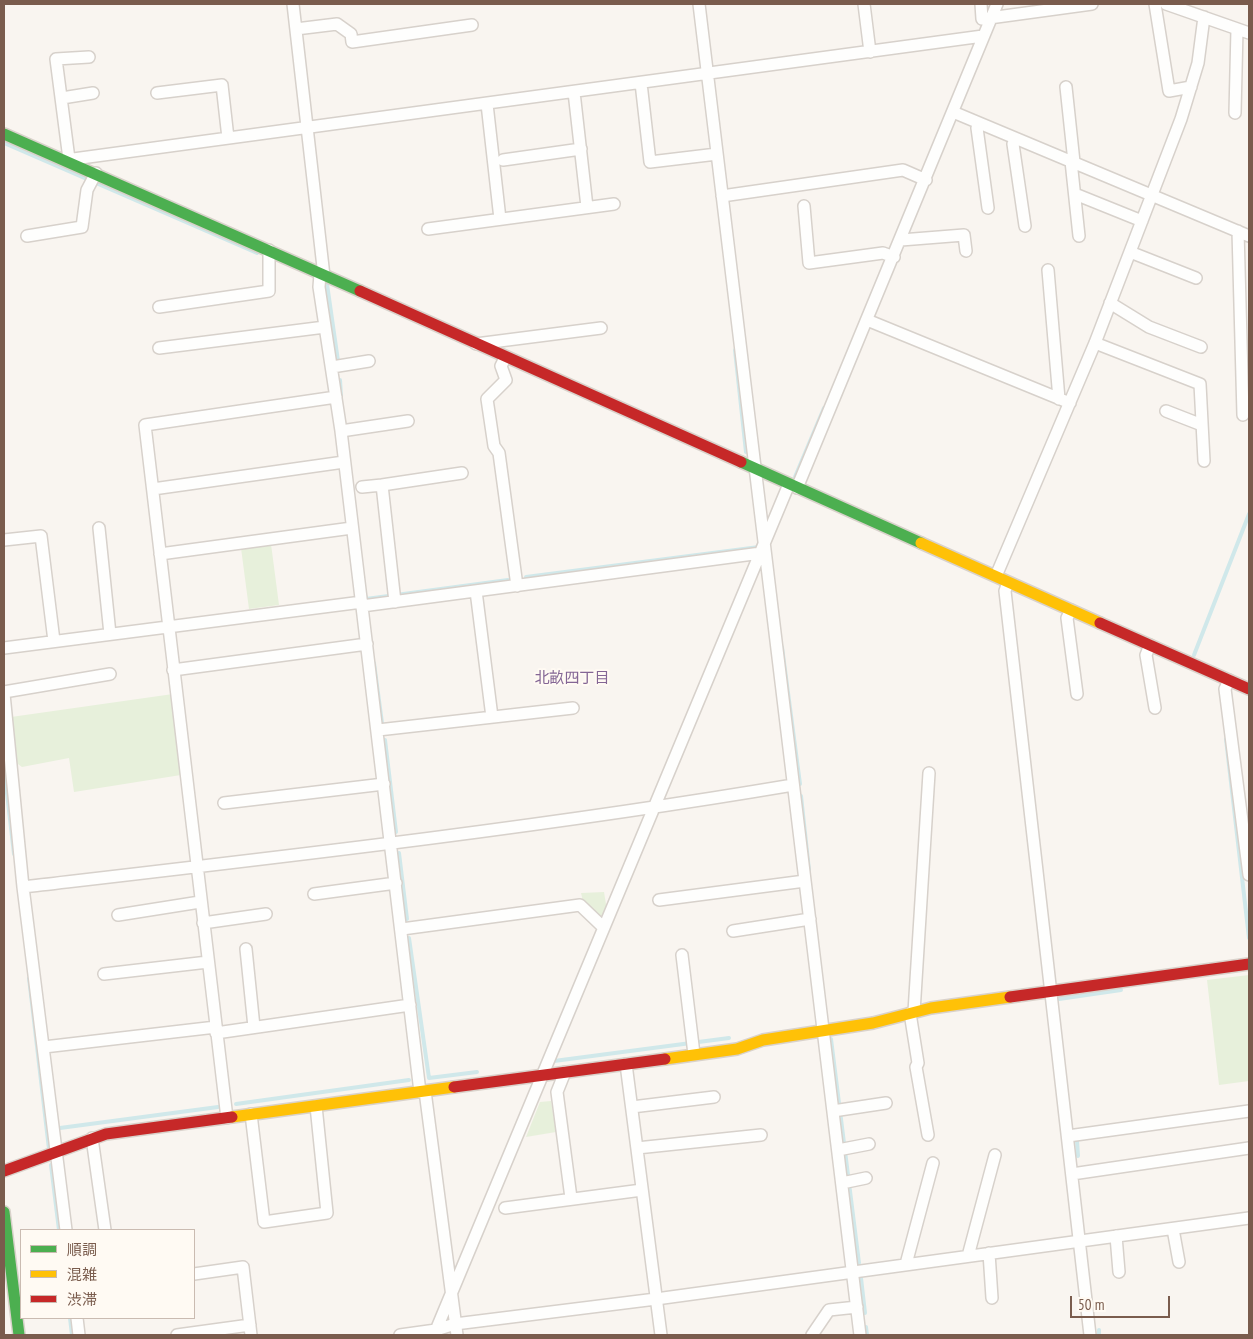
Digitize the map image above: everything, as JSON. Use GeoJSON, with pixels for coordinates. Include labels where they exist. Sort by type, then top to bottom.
{"type":"FeatureCollection","features":[{"type":"Feature","properties":{"kind":"street"},"geometry":{"type":"LineString","coordinates":[[293,4],[307,128],[325,327],[336,397],[378,730],[410,1005],[453,1299],[445,1330]]}},
{"type":"Feature","properties":{"kind":"street"},"geometry":{"type":"LineString","coordinates":[[699,4],[763,549],[860,1335]]}},
{"type":"Feature","properties":{"kind":"street"},"geometry":{"type":"LineString","coordinates":[[864,4],[870,52]]}},
{"type":"Feature","properties":{"kind":"street"},"geometry":{"type":"LineString","coordinates":[[980,4],[988,18]]}},
{"type":"Feature","properties":{"kind":"street"},"geometry":{"type":"LineString","coordinates":[[445,1330],[453,1299],[541,1075],[603,927],[657,808],[763,549],[867,320],[890,256],[901,240],[922,178],[952,112],[980,37],[988,18],[997,4]]}},
{"type":"Feature","properties":{"kind":"street"},"geometry":{"type":"LineString","coordinates":[[988,18],[1092,4]]}},
{"type":"Feature","properties":{"kind":"street"},"geometry":{"type":"LineString","coordinates":[[1155,4],[1169,91],[1191,87]]}},
{"type":"Feature","properties":{"kind":"street"},"geometry":{"type":"LineString","coordinates":[[1167,4],[1246,31],[1235,113]]}},
{"type":"Feature","properties":{"kind":"street"},"geometry":{"type":"LineString","coordinates":[[996,576],[1064,401],[1095,343],[1181,119],[1198,63],[1204,17]]}},
{"type":"Feature","properties":{"kind":"street"},"geometry":{"type":"LineString","coordinates":[[296,29],[337,24],[351,34],[352,42],[472,25]]}},
{"type":"Feature","properties":{"kind":"street"},"geometry":{"type":"LineString","coordinates":[[67,160],[980,37]]}},
{"type":"Feature","properties":{"kind":"street"},"geometry":{"type":"LineString","coordinates":[[67,160],[62,98],[56,59],[88,57]]}},
{"type":"Feature","properties":{"kind":"street"},"geometry":{"type":"LineString","coordinates":[[641,83],[650,162],[717,154]]}},
{"type":"Feature","properties":{"kind":"street"},"geometry":{"type":"LineString","coordinates":[[157,93],[222,85],[228,138]]}},
{"type":"Feature","properties":{"kind":"street"},"geometry":{"type":"LineString","coordinates":[[1066,87],[1079,236]]}},
{"type":"Feature","properties":{"kind":"street"},"geometry":{"type":"LineString","coordinates":[[574,92],[587,207]]}},
{"type":"Feature","properties":{"kind":"street"},"geometry":{"type":"LineString","coordinates":[[62,98],[94,93]]}},
{"type":"Feature","properties":{"kind":"street"},"geometry":{"type":"LineString","coordinates":[[487,104],[500,220]]}},
{"type":"Feature","properties":{"kind":"street"},"geometry":{"type":"LineString","coordinates":[[952,112],[1014,141],[1072,161],[1249,236]]}},
{"type":"Feature","properties":{"kind":"street"},"geometry":{"type":"LineString","coordinates":[[978,125],[988,208]]}},
{"type":"Feature","properties":{"kind":"street"},"geometry":{"type":"LineString","coordinates":[[4,134],[67,160],[93,177],[321,279],[476,344],[503,361],[793,486],[912,544],[996,576],[1007,586],[1148,650],[1227,684],[1249,689]]}},
{"type":"Feature","properties":{"kind":"street"},"geometry":{"type":"LineString","coordinates":[[1014,141],[1025,226]]}},
{"type":"Feature","properties":{"kind":"street"},"geometry":{"type":"LineString","coordinates":[[502,160],[580,149]]}},
{"type":"Feature","properties":{"kind":"street"},"geometry":{"type":"LineString","coordinates":[[722,196],[903,170],[922,178]]}},
{"type":"Feature","properties":{"kind":"street"},"geometry":{"type":"LineString","coordinates":[[27,236],[82,228],[87,190],[93,177]]}},
{"type":"Feature","properties":{"kind":"street"},"geometry":{"type":"LineString","coordinates":[[1075,194],[1142,221]]}},
{"type":"Feature","properties":{"kind":"street"},"geometry":{"type":"LineString","coordinates":[[428,229],[614,204]]}},
{"type":"Feature","properties":{"kind":"street"},"geometry":{"type":"LineString","coordinates":[[804,206],[809,262],[890,256]]}},
{"type":"Feature","properties":{"kind":"street"},"geometry":{"type":"LineString","coordinates":[[1238,231],[1243,415]]}},
{"type":"Feature","properties":{"kind":"street"},"geometry":{"type":"LineString","coordinates":[[901,240],[964,235],[966,251]]}},
{"type":"Feature","properties":{"kind":"street"},"geometry":{"type":"LineString","coordinates":[[1130,252],[1196,278]]}},
{"type":"Feature","properties":{"kind":"street"},"geometry":{"type":"LineString","coordinates":[[159,307],[269,291],[268,255]]}},
{"type":"Feature","properties":{"kind":"street"},"geometry":{"type":"LineString","coordinates":[[1048,270],[1064,401]]}},
{"type":"Feature","properties":{"kind":"street"},"geometry":{"type":"LineString","coordinates":[[1110,303],[1149,327],[1201,347]]}},
{"type":"Feature","properties":{"kind":"street"},"geometry":{"type":"LineString","coordinates":[[867,320],[1064,401]]}},
{"type":"Feature","properties":{"kind":"street"},"geometry":{"type":"LineString","coordinates":[[159,348],[325,327]]}},
{"type":"Feature","properties":{"kind":"street"},"geometry":{"type":"LineString","coordinates":[[476,344],[601,328]]}},
{"type":"Feature","properties":{"kind":"street"},"geometry":{"type":"LineString","coordinates":[[1095,343],[1200,384],[1204,461]]}},
{"type":"Feature","properties":{"kind":"street"},"geometry":{"type":"LineString","coordinates":[[332,367],[369,361]]}},
{"type":"Feature","properties":{"kind":"street"},"geometry":{"type":"LineString","coordinates":[[503,361],[506,380],[487,399],[494,446],[499,454],[517,586]]}},
{"type":"Feature","properties":{"kind":"street"},"geometry":{"type":"LineString","coordinates":[[227,1118],[145,425],[336,397]]}},
{"type":"Feature","properties":{"kind":"street"},"geometry":{"type":"LineString","coordinates":[[1166,412],[1202,425]]}},
{"type":"Feature","properties":{"kind":"street"},"geometry":{"type":"LineString","coordinates":[[340,431],[408,421]]}},
{"type":"Feature","properties":{"kind":"street"},"geometry":{"type":"LineString","coordinates":[[152,489],[344,462]]}},
{"type":"Feature","properties":{"kind":"street"},"geometry":{"type":"LineString","coordinates":[[362,487],[462,473]]}},
{"type":"Feature","properties":{"kind":"street"},"geometry":{"type":"LineString","coordinates":[[382,485],[395,602]]}},
{"type":"Feature","properties":{"kind":"street"},"geometry":{"type":"LineString","coordinates":[[99,528],[110,634]]}},
{"type":"Feature","properties":{"kind":"street"},"geometry":{"type":"LineString","coordinates":[[160,554],[352,528]]}},
{"type":"Feature","properties":{"kind":"street"},"geometry":{"type":"LineString","coordinates":[[4,540],[41,536],[54,641]]}},
{"type":"Feature","properties":{"kind":"street"},"geometry":{"type":"LineString","coordinates":[[4,648],[362,604],[395,602],[517,586],[763,549]]}},
{"type":"Feature","properties":{"kind":"street"},"geometry":{"type":"LineString","coordinates":[[1007,586],[1090,1335]]}},
{"type":"Feature","properties":{"kind":"street"},"geometry":{"type":"LineString","coordinates":[[476,591],[492,717]]}},
{"type":"Feature","properties":{"kind":"street"},"geometry":{"type":"LineString","coordinates":[[1069,614],[1077,694]]}},
{"type":"Feature","properties":{"kind":"street"},"geometry":{"type":"LineString","coordinates":[[173,670],[367,644]]}},
{"type":"Feature","properties":{"kind":"street"},"geometry":{"type":"LineString","coordinates":[[1148,650],[1155,708]]}},
{"type":"Feature","properties":{"kind":"street"},"geometry":{"type":"LineString","coordinates":[[66,1229],[23,887],[4,693],[110,674]]}},
{"type":"Feature","properties":{"kind":"street"},"geometry":{"type":"LineString","coordinates":[[1227,684],[1249,875]]}},
{"type":"Feature","properties":{"kind":"street"},"geometry":{"type":"LineString","coordinates":[[378,730],[573,708]]}},
{"type":"Feature","properties":{"kind":"street"},"geometry":{"type":"LineString","coordinates":[[928,1135],[916,1067],[918,1063],[912,1012],[929,773]]}},
{"type":"Feature","properties":{"kind":"street"},"geometry":{"type":"LineString","coordinates":[[224,803],[384,784]]}},
{"type":"Feature","properties":{"kind":"street"},"geometry":{"type":"LineString","coordinates":[[23,887],[392,844],[657,808],[793,785]]}},
{"type":"Feature","properties":{"kind":"street"},"geometry":{"type":"LineString","coordinates":[[658,900],[805,881]]}},
{"type":"Feature","properties":{"kind":"street"},"geometry":{"type":"LineString","coordinates":[[314,894],[396,883]]}},
{"type":"Feature","properties":{"kind":"street"},"geometry":{"type":"LineString","coordinates":[[118,915],[200,902]]}},
{"type":"Feature","properties":{"kind":"street"},"geometry":{"type":"LineString","coordinates":[[402,929],[580,906],[603,927]]}},
{"type":"Feature","properties":{"kind":"street"},"geometry":{"type":"LineString","coordinates":[[203,923],[266,914]]}},
{"type":"Feature","properties":{"kind":"street"},"geometry":{"type":"LineString","coordinates":[[733,931],[810,918]]}},
{"type":"Feature","properties":{"kind":"street"},"geometry":{"type":"LineString","coordinates":[[246,949],[254,1027]]}},
{"type":"Feature","properties":{"kind":"street"},"geometry":{"type":"LineString","coordinates":[[682,955],[694,1054]]}},
{"type":"Feature","properties":{"kind":"street"},"geometry":{"type":"LineString","coordinates":[[104,974],[208,962]]}},
{"type":"Feature","properties":{"kind":"street"},"geometry":{"type":"LineString","coordinates":[[4,1171],[34,1164],[92,1138],[106,1134],[737,1048],[762,1040],[873,1023],[912,1012],[1249,964]]}},
{"type":"Feature","properties":{"kind":"street"},"geometry":{"type":"LineString","coordinates":[[44,1047],[254,1027],[410,1005]]}},
{"type":"Feature","properties":{"kind":"street"},"geometry":{"type":"LineString","coordinates":[[626,1064],[661,1335]]}},
{"type":"Feature","properties":{"kind":"street"},"geometry":{"type":"LineString","coordinates":[[564,1072],[557,1092],[571,1198]]}},
{"type":"Feature","properties":{"kind":"street"},"geometry":{"type":"LineString","coordinates":[[632,1107],[714,1096]]}},
{"type":"Feature","properties":{"kind":"street"},"geometry":{"type":"LineString","coordinates":[[833,1110],[886,1103]]}},
{"type":"Feature","properties":{"kind":"street"},"geometry":{"type":"LineString","coordinates":[[251,1114],[264,1222],[327,1213],[316,1106]]}},
{"type":"Feature","properties":{"kind":"street"},"geometry":{"type":"LineString","coordinates":[[1068,1136],[1249,1110]]}},
{"type":"Feature","properties":{"kind":"street"},"geometry":{"type":"LineString","coordinates":[[637,1148],[761,1135]]}},
{"type":"Feature","properties":{"kind":"street"},"geometry":{"type":"LineString","coordinates":[[92,1138],[105,1229]]}},
{"type":"Feature","properties":{"kind":"street"},"geometry":{"type":"LineString","coordinates":[[838,1150],[869,1144]]}},
{"type":"Feature","properties":{"kind":"street"},"geometry":{"type":"LineString","coordinates":[[1072,1174],[1249,1148]]}},
{"type":"Feature","properties":{"kind":"street"},"geometry":{"type":"LineString","coordinates":[[968,1256],[995,1154]]}},
{"type":"Feature","properties":{"kind":"street"},"geometry":{"type":"LineString","coordinates":[[906,1264],[933,1163]]}},
{"type":"Feature","properties":{"kind":"street"},"geometry":{"type":"LineString","coordinates":[[842,1183],[866,1178]]}},
{"type":"Feature","properties":{"kind":"street"},"geometry":{"type":"LineString","coordinates":[[505,1208],[642,1190]]}},
{"type":"Feature","properties":{"kind":"street"},"geometry":{"type":"LineString","coordinates":[[4,1212],[19,1335]]}},
{"type":"Feature","properties":{"kind":"street"},"geometry":{"type":"LineString","coordinates":[[400,1335],[852,1271],[1249,1218]]}},
{"type":"Feature","properties":{"kind":"street"},"geometry":{"type":"LineString","coordinates":[[1173,1229],[1179,1262]]}},
{"type":"Feature","properties":{"kind":"street"},"geometry":{"type":"LineString","coordinates":[[1116,1236],[1120,1272]]}},
{"type":"Feature","properties":{"kind":"street"},"geometry":{"type":"LineString","coordinates":[[989,1253],[992,1298]]}},
{"type":"Feature","properties":{"kind":"street"},"geometry":{"type":"LineString","coordinates":[[178,1335],[251,1330],[244,1267],[195,1274]]}},
{"type":"Feature","properties":{"kind":"street"},"geometry":{"type":"LineString","coordinates":[[812,1335],[828,1310],[856,1306]]}},
{"type":"Feature","properties":{"kind":"street"},"geometry":{"type":"LineString","coordinates":[[77,1319],[79,1335]]}},
{"type":"Feature","properties":{"kind":"green space"},"geometry":{"type":"Polygon","coordinates":[[[271,544],[279,605],[249,609],[241,548],[271,544]]]}},
{"type":"Feature","properties":{"kind":"green space"},"geometry":{"type":"Polygon","coordinates":[[[173,694],[181,775],[74,792],[69,758],[22,767],[15,762],[11,717],[173,694]]]}},
{"type":"Feature","properties":{"kind":"green space"},"geometry":{"type":"Polygon","coordinates":[[[604,892],[607,910],[602,919],[584,905],[581,893],[604,892]]]}},
{"type":"Feature","properties":{"kind":"green space"},"geometry":{"type":"Polygon","coordinates":[[[1249,975],[1249,1081],[1219,1085],[1207,980],[1249,975]]]}},
{"type":"Feature","properties":{"kind":"green space"},"geometry":{"type":"Polygon","coordinates":[[[551,1101],[556,1132],[526,1137],[540,1102],[551,1101]]]}},
{"type":"Feature","properties":{"kind":"waterway"},"geometry":{"type":"LineString","coordinates":[[4,143],[257,253]]}},
{"type":"Feature","properties":{"kind":"waterway"},"geometry":{"type":"LineString","coordinates":[[327,284],[338,361]]}},
{"type":"Feature","properties":{"kind":"waterway"},"geometry":{"type":"LineString","coordinates":[[735,350],[746,452]]}},
{"type":"Feature","properties":{"kind":"waterway"},"geometry":{"type":"LineString","coordinates":[[340,380],[341,396]]}},
{"type":"Feature","properties":{"kind":"waterway"},"geometry":{"type":"LineString","coordinates":[[795,477],[824,408]]}},
{"type":"Feature","properties":{"kind":"waterway"},"geometry":{"type":"LineString","coordinates":[[1194,655],[1249,514]]}},
{"type":"Feature","properties":{"kind":"waterway"},"geometry":{"type":"LineString","coordinates":[[526,577],[759,547]]}},
{"type":"Feature","properties":{"kind":"waterway"},"geometry":{"type":"LineString","coordinates":[[366,597],[366,599],[508,580]]}},
{"type":"Feature","properties":{"kind":"waterway"},"geometry":{"type":"LineString","coordinates":[[782,647],[800,784]]}},
{"type":"Feature","properties":{"kind":"waterway"},"geometry":{"type":"LineString","coordinates":[[374,663],[382,723]]}},
{"type":"Feature","properties":{"kind":"waterway"},"geometry":{"type":"LineString","coordinates":[[1226,739],[1249,938]]}},
{"type":"Feature","properties":{"kind":"waterway"},"geometry":{"type":"LineString","coordinates":[[385,740],[396,832]]}},
{"type":"Feature","properties":{"kind":"waterway"},"geometry":{"type":"LineString","coordinates":[[4,767],[14,854]]}},
{"type":"Feature","properties":{"kind":"waterway"},"geometry":{"type":"LineString","coordinates":[[801,796],[809,870]]}},
{"type":"Feature","properties":{"kind":"waterway"},"geometry":{"type":"LineString","coordinates":[[399,853],[407,919]]}},
{"type":"Feature","properties":{"kind":"waterway"},"geometry":{"type":"LineString","coordinates":[[409,938],[429,1078],[477,1072]]}},
{"type":"Feature","properties":{"kind":"waterway"},"geometry":{"type":"LineString","coordinates":[[29,978],[49,1149]]}},
{"type":"Feature","properties":{"kind":"waterway"},"geometry":{"type":"LineString","coordinates":[[1059,999],[1121,990]]}},
{"type":"Feature","properties":{"kind":"waterway"},"geometry":{"type":"LineString","coordinates":[[555,1058],[554,1061],[729,1038]]}},
{"type":"Feature","properties":{"kind":"waterway"},"geometry":{"type":"LineString","coordinates":[[831,1039],[859,1263]]}},
{"type":"Feature","properties":{"kind":"waterway"},"geometry":{"type":"LineString","coordinates":[[236,1104],[409,1080]]}},
{"type":"Feature","properties":{"kind":"waterway"},"geometry":{"type":"LineString","coordinates":[[60,1128],[218,1107]]}},
{"type":"Feature","properties":{"kind":"waterway"},"geometry":{"type":"LineString","coordinates":[[1077,1141],[1078,1156]]}},
{"type":"Feature","properties":{"kind":"waterway"},"geometry":{"type":"LineString","coordinates":[[51,1165],[59,1229]]}},
{"type":"Feature","properties":{"kind":"waterway"},"geometry":{"type":"LineString","coordinates":[[861,1278],[865,1313]]}},
{"type":"Feature","properties":{"kind":"waterway"},"geometry":{"type":"LineString","coordinates":[[70,1319],[72,1335]]}},
{"type":"Feature","properties":{"kind":"waterway"},"geometry":{"type":"LineString","coordinates":[[866,1327],[867,1335]]}},
{"type":"Feature","properties":{"kind":"waterway"},"geometry":{"type":"LineString","coordinates":[[1099,1330],[1099,1335]]}},
{"type":"Feature","properties":{"kind":"traffic: fast"},"geometry":{"type":"LineString","coordinates":[[4,134],[360,291]]}},
{"type":"Feature","properties":{"kind":"traffic: fast"},"geometry":{"type":"LineString","coordinates":[[741,462],[921,543]]}},
{"type":"Feature","properties":{"kind":"traffic: fast"},"geometry":{"type":"LineString","coordinates":[[4,1212],[19,1335]]}},
{"type":"Feature","properties":{"kind":"traffic: slow"},"geometry":{"type":"LineString","coordinates":[[921,543],[1100,623]]}},
{"type":"Feature","properties":{"kind":"traffic: slow"},"geometry":{"type":"LineString","coordinates":[[665,1059],[737,1049],[763,1040],[873,1023],[931,1008],[1010,997]]}},
{"type":"Feature","properties":{"kind":"traffic: slow"},"geometry":{"type":"LineString","coordinates":[[232,1117],[454,1087]]}},
{"type":"Feature","properties":{"kind":"traffic: jam"},"geometry":{"type":"LineString","coordinates":[[360,291],[741,462]]}},
{"type":"Feature","properties":{"kind":"traffic: jam"},"geometry":{"type":"LineString","coordinates":[[1100,623],[1249,689]]}},
{"type":"Feature","properties":{"kind":"traffic: jam"},"geometry":{"type":"LineString","coordinates":[[1010,997],[1249,964]]}},
{"type":"Feature","properties":{"kind":"traffic: jam"},"geometry":{"type":"LineString","coordinates":[[454,1087],[665,1059]]}},
{"type":"Feature","properties":{"kind":"traffic: jam"},"geometry":{"type":"LineString","coordinates":[[4,1171],[106,1134],[232,1117]]}},
{"type":"Feature","properties":{"kind":"district","name":"北畝四丁目"},"geometry":{"type":"Point","coordinates":[572,679]}}]}
